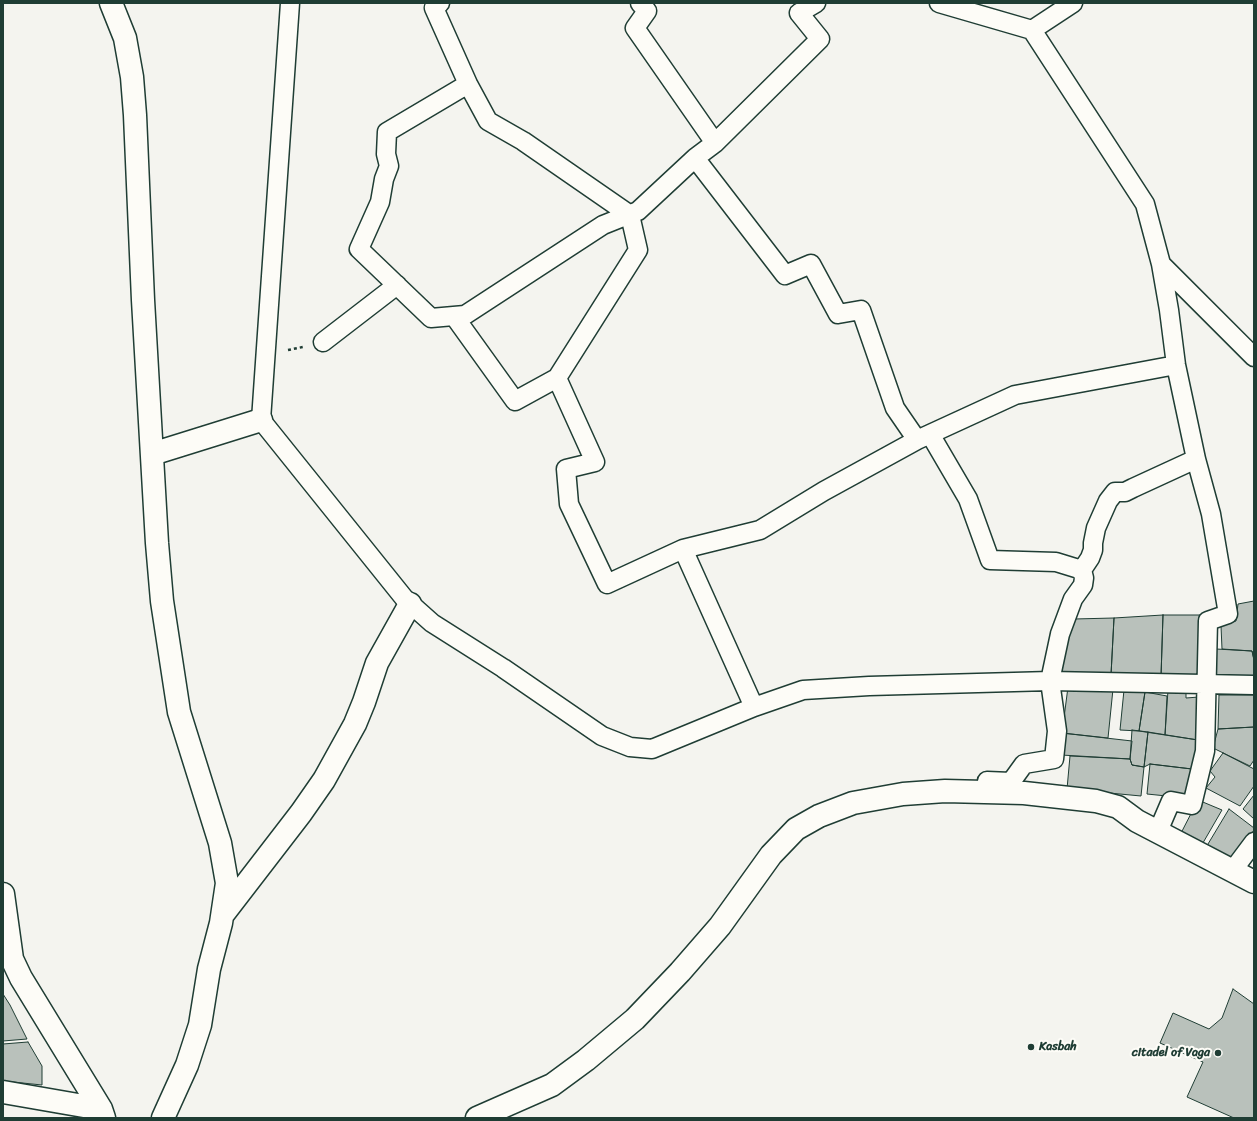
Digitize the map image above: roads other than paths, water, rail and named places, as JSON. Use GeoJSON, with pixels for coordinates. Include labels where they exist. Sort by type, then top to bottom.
{"type":"FeatureCollection","features":[{"type":"Feature","properties":{"kind":"street"},"geometry":{"type":"LineString","coordinates":[[111,3],[124,38],[132,78],[159,571],[179,712],[220,843],[227,883],[223,915],[209,969],[200,1025],[187,1065],[163,1118]]}},
{"type":"Feature","properties":{"kind":"street"},"geometry":{"type":"LineString","coordinates":[[290,3],[261,420],[410,604],[432,623],[503,668],[602,736],[630,747],[652,750],[754,707],[803,690],[876,686],[1050,681],[1254,685]]}},
{"type":"Feature","properties":{"kind":"street"},"geometry":{"type":"LineString","coordinates":[[440,3],[434,8],[468,84],[488,121],[524,141],[630,215],[638,250],[557,378],[515,401],[454,316]]}},
{"type":"Feature","properties":{"kind":"street"},"geometry":{"type":"LineString","coordinates":[[640,3],[647,11],[636,28],[715,143]]}},
{"type":"Feature","properties":{"kind":"street"},"geometry":{"type":"LineString","coordinates":[[468,84],[387,132],[386,154],[389,166],[384,179],[380,202],[359,249],[431,318],[465,315],[603,224],[638,211],[695,158],[715,143],[820,39],[799,13],[816,3]]}},
{"type":"Feature","properties":{"kind":"street"},"geometry":{"type":"LineString","coordinates":[[939,3],[1032,30],[1145,204],[1161,264],[1176,365],[1196,459],[1211,514],[1228,614],[1208,621],[1205,751],[1192,804],[1171,801],[1159,833]]}},
{"type":"Feature","properties":{"kind":"street"},"geometry":{"type":"LineString","coordinates":[[1032,30],[1073,3]]}},
{"type":"Feature","properties":{"kind":"street"},"geometry":{"type":"LineString","coordinates":[[695,158],[785,275],[811,264],[838,314],[861,310],[895,408],[923,437],[968,499],[990,560],[1056,562],[1082,570]]}},
{"type":"Feature","properties":{"kind":"street"},"geometry":{"type":"LineString","coordinates":[[1161,264],[1254,357]]}},
{"type":"Feature","properties":{"kind":"street"},"geometry":{"type":"LineString","coordinates":[[323,342],[396,285]]}},
{"type":"Feature","properties":{"kind":"street"},"geometry":{"type":"LineString","coordinates":[[557,378],[595,462],[566,469],[569,504],[606,584],[683,549],[760,530],[824,491],[923,437],[1015,395],[1176,365]]}},
{"type":"Feature","properties":{"kind":"street"},"geometry":{"type":"LineString","coordinates":[[152,454],[261,420]]}},
{"type":"Feature","properties":{"kind":"street"},"geometry":{"type":"LineString","coordinates":[[975,792],[974,781],[1011,782],[1024,764],[1054,759],[1057,731],[1050,681],[1060,634],[1074,599],[1083,585],[1084,578],[1082,570],[1092,554],[1096,528],[1108,501],[1115,492],[1125,492],[1196,459]]}},
{"type":"Feature","properties":{"kind":"street"},"geometry":{"type":"LineString","coordinates":[[683,549],[754,707]]}},
{"type":"Feature","properties":{"kind":"street"},"geometry":{"type":"LineString","coordinates":[[223,915],[324,780],[355,724],[377,663],[410,604]]}},
{"type":"Feature","properties":{"kind":"street"},"geometry":{"type":"LineString","coordinates":[[477,1118],[552,1085],[586,1060],[635,1019],[680,972],[720,926],[771,855],[796,829],[819,816],[853,803],[903,794],[945,791],[1024,793],[1096,801],[1118,807],[1137,821],[1254,882]]}},
{"type":"Feature","properties":{"kind":"street"},"geometry":{"type":"LineString","coordinates":[[1233,870],[1254,842]]}},
{"type":"Feature","properties":{"kind":"street"},"geometry":{"type":"LineString","coordinates":[[3,894],[12,958],[21,978],[103,1114]]}},
{"type":"Feature","properties":{"kind":"street"},"geometry":{"type":"LineString","coordinates":[[3,1092],[103,1114]]}},
{"type":"Feature","properties":{"kind":"place","name":"Kasbah"},"geometry":{"type":"Point","coordinates":[1031,1047]}},
{"type":"Feature","properties":{"kind":"place","name":"citadel of Vaga"},"geometry":{"type":"Point","coordinates":[1218,1053]}}]}
